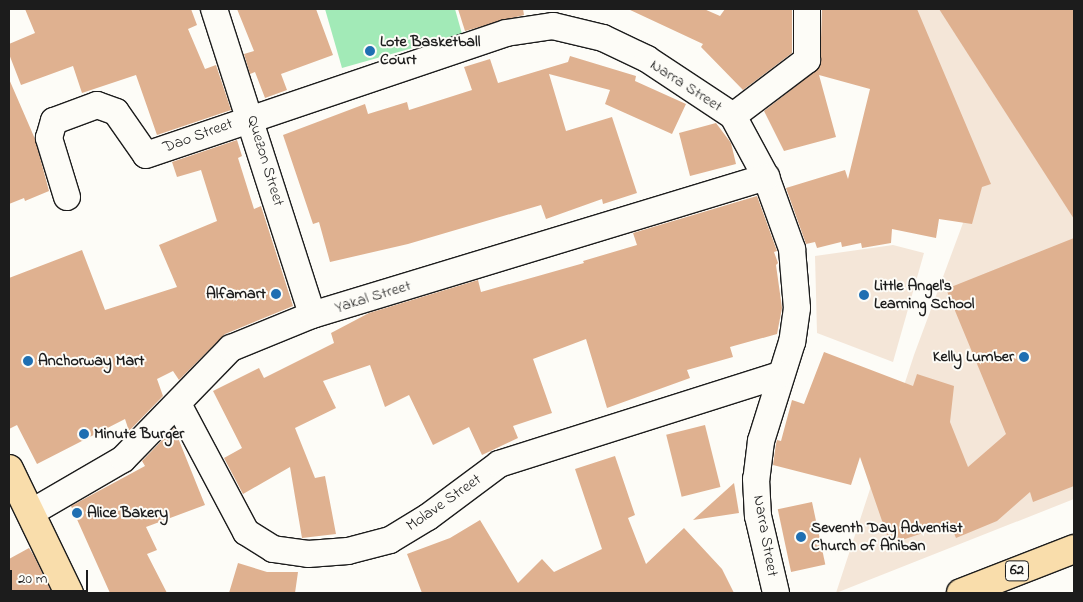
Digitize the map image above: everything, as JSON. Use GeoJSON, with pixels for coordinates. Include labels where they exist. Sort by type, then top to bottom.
{"type":"FeatureCollection","features":[{"type":"Feature","properties":{"kind":"main road"},"geometry":{"type":"LineString","coordinates":[[9,469],[32,512],[69,593]]}},
{"type":"Feature","properties":{"kind":"main road","name":"62"},"geometry":{"type":"LineString","coordinates":[[961,593],[1074,549]]}},
{"type":"Feature","properties":{"kind":"street","name":"Quezon Street"},"geometry":{"type":"LineString","coordinates":[[214,9],[251,117],[312,315]]}},
{"type":"Feature","properties":{"kind":"street"},"geometry":{"type":"LineString","coordinates":[[733,116],[807,60],[807,9]]}},
{"type":"Feature","properties":{"kind":"street","name":"Narra Street"},"geometry":{"type":"LineString","coordinates":[[251,117],[506,33],[554,26],[603,38],[647,60],[733,116],[766,177],[792,249],[797,308],[792,342],[780,375],[761,442],[756,480],[765,557],[776,593]]}},
{"type":"Feature","properties":{"kind":"street","name":"Dao Street"},"geometry":{"type":"LineString","coordinates":[[68,197],[49,138],[54,121],[97,105],[104,107],[116,112],[146,155],[251,117]]}},
{"type":"Feature","properties":{"kind":"street","name":"Yakal Street"},"geometry":{"type":"LineString","coordinates":[[32,512],[123,459],[231,348],[312,315],[766,177]]}},
{"type":"Feature","properties":{"kind":"street","name":"Molave Street"},"geometry":{"type":"LineString","coordinates":[[178,404],[246,532],[272,549],[308,554],[348,551],[390,540],[428,517],[499,464],[780,375]]}},
{"type":"Feature","properties":{"kind":"shaded area"},"geometry":{"type":"Polygon","coordinates":[[[894,9],[1074,9],[1074,499],[836,593],[914,355],[963,223],[890,38],[894,9]]]}},
{"type":"Feature","properties":{"kind":"shaded area","name":"Little Angel's Learning School"},"geometry":{"type":"Polygon","coordinates":[[[893,245],[924,253],[893,362],[817,333],[815,256],[893,245]]]}},
{"type":"Feature","properties":{"kind":"green space","name":"Lote Basketball Court"},"geometry":{"type":"Polygon","coordinates":[[[325,9],[455,9],[462,34],[342,68],[325,9]]]}},
{"type":"Feature","properties":{"kind":"building"},"geometry":{"type":"Polygon","coordinates":[[[25,9],[191,9],[197,25],[188,29],[205,69],[216,65],[231,110],[157,135],[136,75],[82,93],[73,66],[21,85],[9,54],[9,44],[35,33],[25,9]]]}},
{"type":"Feature","properties":{"kind":"building"},"geometry":{"type":"Polygon","coordinates":[[[237,9],[316,9],[333,55],[281,74],[287,90],[265,98],[255,72],[250,74],[244,54],[254,51],[237,9]]]}},
{"type":"Feature","properties":{"kind":"building"},"geometry":{"type":"Polygon","coordinates":[[[458,9],[523,9],[524,15],[465,31],[458,9]]]}},
{"type":"Feature","properties":{"kind":"building"},"geometry":{"type":"Polygon","coordinates":[[[628,9],[704,9],[720,16],[725,9],[792,9],[792,53],[743,90],[701,47],[703,44],[628,9]]]}},
{"type":"Feature","properties":{"kind":"building"},"geometry":{"type":"Polygon","coordinates":[[[822,9],[917,9],[991,184],[982,187],[972,224],[939,219],[936,238],[892,229],[891,243],[862,248],[861,243],[842,247],[841,242],[817,248],[815,242],[806,244],[786,188],[845,170],[848,179],[870,89],[819,75],[836,137],[784,151],[764,111],[820,67],[822,9]]]}},
{"type":"Feature","properties":{"kind":"building"},"geometry":{"type":"Polygon","coordinates":[[[939,9],[1074,9],[1074,219],[939,9]]]}},
{"type":"Feature","properties":{"kind":"building"},"geometry":{"type":"Polygon","coordinates":[[[570,56],[636,76],[635,81],[686,104],[672,134],[605,104],[610,90],[549,74],[566,131],[612,117],[637,193],[603,204],[602,199],[546,219],[541,205],[408,244],[330,262],[319,222],[313,224],[283,135],[365,104],[368,114],[407,102],[409,110],[472,90],[464,67],[490,59],[498,83],[568,62],[570,56]]]}},
{"type":"Feature","properties":{"kind":"building"},"geometry":{"type":"Polygon","coordinates":[[[9,79],[35,139],[49,191],[25,201],[24,198],[9,204],[9,79]]]}},
{"type":"Feature","properties":{"kind":"building"},"geometry":{"type":"Polygon","coordinates":[[[716,123],[731,143],[736,164],[690,176],[679,133],[716,123]]]}},
{"type":"Feature","properties":{"kind":"building"},"geometry":{"type":"Polygon","coordinates":[[[237,140],[242,156],[238,158],[254,209],[261,206],[293,306],[225,334],[179,380],[173,371],[157,379],[163,396],[129,431],[125,419],[37,464],[17,425],[9,429],[9,278],[82,250],[105,310],[177,287],[159,245],[217,221],[201,170],[177,177],[172,162],[237,140]]]}},
{"type":"Feature","properties":{"kind":"building"},"geometry":{"type":"Polygon","coordinates":[[[757,196],[777,251],[774,252],[778,263],[776,265],[782,308],[777,334],[730,347],[733,357],[687,370],[690,378],[607,408],[586,339],[533,359],[552,413],[513,426],[518,438],[482,455],[469,427],[433,445],[409,395],[385,407],[370,365],[323,381],[336,408],[295,428],[315,478],[325,476],[336,534],[302,538],[290,467],[243,494],[224,458],[242,448],[213,391],[259,368],[264,378],[334,343],[331,333],[369,313],[478,280],[481,292],[584,263],[583,261],[637,245],[633,233],[757,196]]]}},
{"type":"Feature","properties":{"kind":"building"},"geometry":{"type":"Polygon","coordinates":[[[1074,238],[1074,486],[1033,502],[1030,492],[997,521],[956,538],[950,524],[890,544],[860,457],[851,485],[773,465],[777,440],[781,441],[792,400],[804,404],[824,352],[913,386],[917,374],[954,386],[950,422],[968,467],[1006,434],[946,289],[1074,238]]]}},
{"type":"Feature","properties":{"kind":"building"},"geometry":{"type":"Polygon","coordinates":[[[705,425],[720,487],[682,497],[666,435],[705,425]]]}},
{"type":"Feature","properties":{"kind":"building"},"geometry":{"type":"Polygon","coordinates":[[[174,428],[205,505],[146,527],[157,550],[147,554],[167,593],[110,593],[71,506],[145,466],[142,461],[174,428]]]}},
{"type":"Feature","properties":{"kind":"building"},"geometry":{"type":"Polygon","coordinates":[[[615,456],[635,515],[628,518],[646,564],[684,528],[722,569],[734,593],[422,593],[407,554],[450,538],[480,520],[518,583],[542,559],[554,572],[602,549],[575,469],[615,456]]]}},
{"type":"Feature","properties":{"kind":"building"},"geometry":{"type":"Polygon","coordinates":[[[734,483],[739,513],[693,520],[734,483]]]}},
{"type":"Feature","properties":{"kind":"building","name":"Seventh Day Adventist Church of Aniban"},"geometry":{"type":"Polygon","coordinates":[[[812,502],[825,565],[791,572],[778,509],[812,502]]]}},
{"type":"Feature","properties":{"kind":"building"},"geometry":{"type":"Polygon","coordinates":[[[29,548],[52,593],[9,593],[9,559],[29,548]]]}},
{"type":"Feature","properties":{"kind":"building"},"geometry":{"type":"Polygon","coordinates":[[[238,563],[267,572],[298,572],[295,593],[229,593],[238,563]]]}},
{"type":"Feature","properties":{"kind":"place","name":"Lote Basketball Court"},"geometry":{"type":"Point","coordinates":[370,51]}},
{"type":"Feature","properties":{"kind":"place","name":"Alfamart"},"geometry":{"type":"Point","coordinates":[276,294]}},
{"type":"Feature","properties":{"kind":"place","name":"Little Angel's Learning School"},"geometry":{"type":"Point","coordinates":[864,295]}},
{"type":"Feature","properties":{"kind":"place","name":"Kelly Lumber"},"geometry":{"type":"Point","coordinates":[1024,357]}},
{"type":"Feature","properties":{"kind":"place","name":"Anchorway Mart"},"geometry":{"type":"Point","coordinates":[28,361]}},
{"type":"Feature","properties":{"kind":"place","name":"Minute Burger"},"geometry":{"type":"Point","coordinates":[84,434]}},
{"type":"Feature","properties":{"kind":"place","name":"Alice Bakery"},"geometry":{"type":"Point","coordinates":[77,513]}},
{"type":"Feature","properties":{"kind":"place","name":"Seventh Day Adventist Church of Aniban"},"geometry":{"type":"Point","coordinates":[801,537]}}]}
